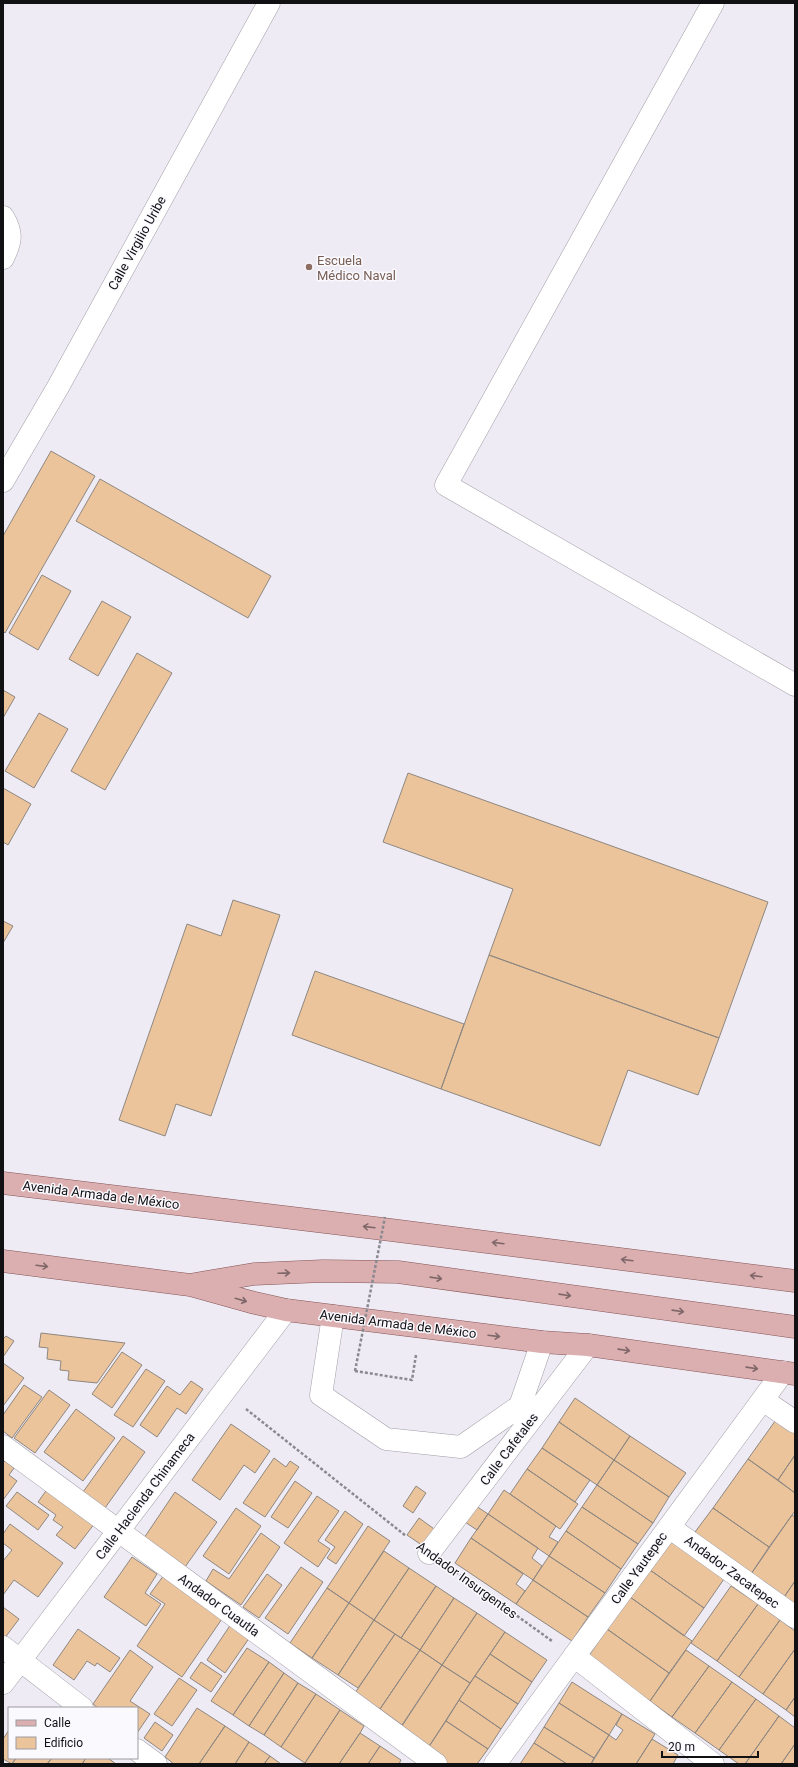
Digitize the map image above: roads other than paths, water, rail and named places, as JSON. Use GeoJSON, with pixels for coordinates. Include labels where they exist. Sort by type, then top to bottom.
{"type":"FeatureCollection","features":[{"type":"Feature","properties":{"kind":"main road","name":"Avenida Armada de México"},"geometry":{"type":"LineString","coordinates":[[3,1183],[795,1281]]}},
{"type":"Feature","properties":{"kind":"main road","name":"Avenida Armada de México"},"geometry":{"type":"LineString","coordinates":[[3,1261],[190,1285],[250,1302],[286,1310],[542,1342],[588,1346],[789,1373]]}},
{"type":"Feature","properties":{"kind":"main road"},"geometry":{"type":"LineString","coordinates":[[190,1285],[254,1274],[323,1271],[398,1272],[795,1326]]}},
{"type":"Feature","properties":{"kind":"street","name":"Calle Virgilio Uribe"},"geometry":{"type":"LineString","coordinates":[[3,481],[58,387],[269,3]]}},
{"type":"Feature","properties":{"kind":"street"},"geometry":{"type":"LineString","coordinates":[[713,3],[446,485],[795,685]]}},
{"type":"Feature","properties":{"kind":"street"},"geometry":{"type":"LineString","coordinates":[[3,217],[9,227],[10,244],[3,258]]}},
{"type":"Feature","properties":{"kind":"street","name":"Calle Hacienda Chinameca"},"geometry":{"type":"LineString","coordinates":[[3,1683],[11,1654],[118,1531],[286,1310]]}},
{"type":"Feature","properties":{"kind":"street"},"geometry":{"type":"LineString","coordinates":[[333,1316],[321,1395],[386,1440],[461,1447],[520,1406],[542,1342]]}},
{"type":"Feature","properties":{"kind":"street","name":"Calle Cafetales"},"geometry":{"type":"LineString","coordinates":[[430,1553],[588,1346]]}},
{"type":"Feature","properties":{"kind":"street","name":"Calle Yautepec"},"geometry":{"type":"LineString","coordinates":[[494,1764],[763,1400],[789,1373]]}},
{"type":"Feature","properties":{"kind":"street"},"geometry":{"type":"LineString","coordinates":[[763,1400],[795,1422]]}},
{"type":"Feature","properties":{"kind":"street","name":"Andador Cuautla"},"geometry":{"type":"LineString","coordinates":[[3,1446],[436,1764]]}},
{"type":"Feature","properties":{"kind":"street","name":"Andador Zacatepec"},"geometry":{"type":"LineString","coordinates":[[669,1527],[795,1617]]}},
{"type":"Feature","properties":{"kind":"street"},"geometry":{"type":"LineString","coordinates":[[11,1654],[81,1707]]}},
{"type":"Feature","properties":{"kind":"street"},"geometry":{"type":"LineString","coordinates":[[574,1656],[713,1764]]}},
{"type":"Feature","properties":{"kind":"street"},"geometry":{"type":"LineString","coordinates":[[138,1751],[156,1764]]}},
{"type":"Feature","properties":{"kind":"place","name":"Escuela Médico Naval"},"geometry":{"type":"Point","coordinates":[309,267]}}]}
